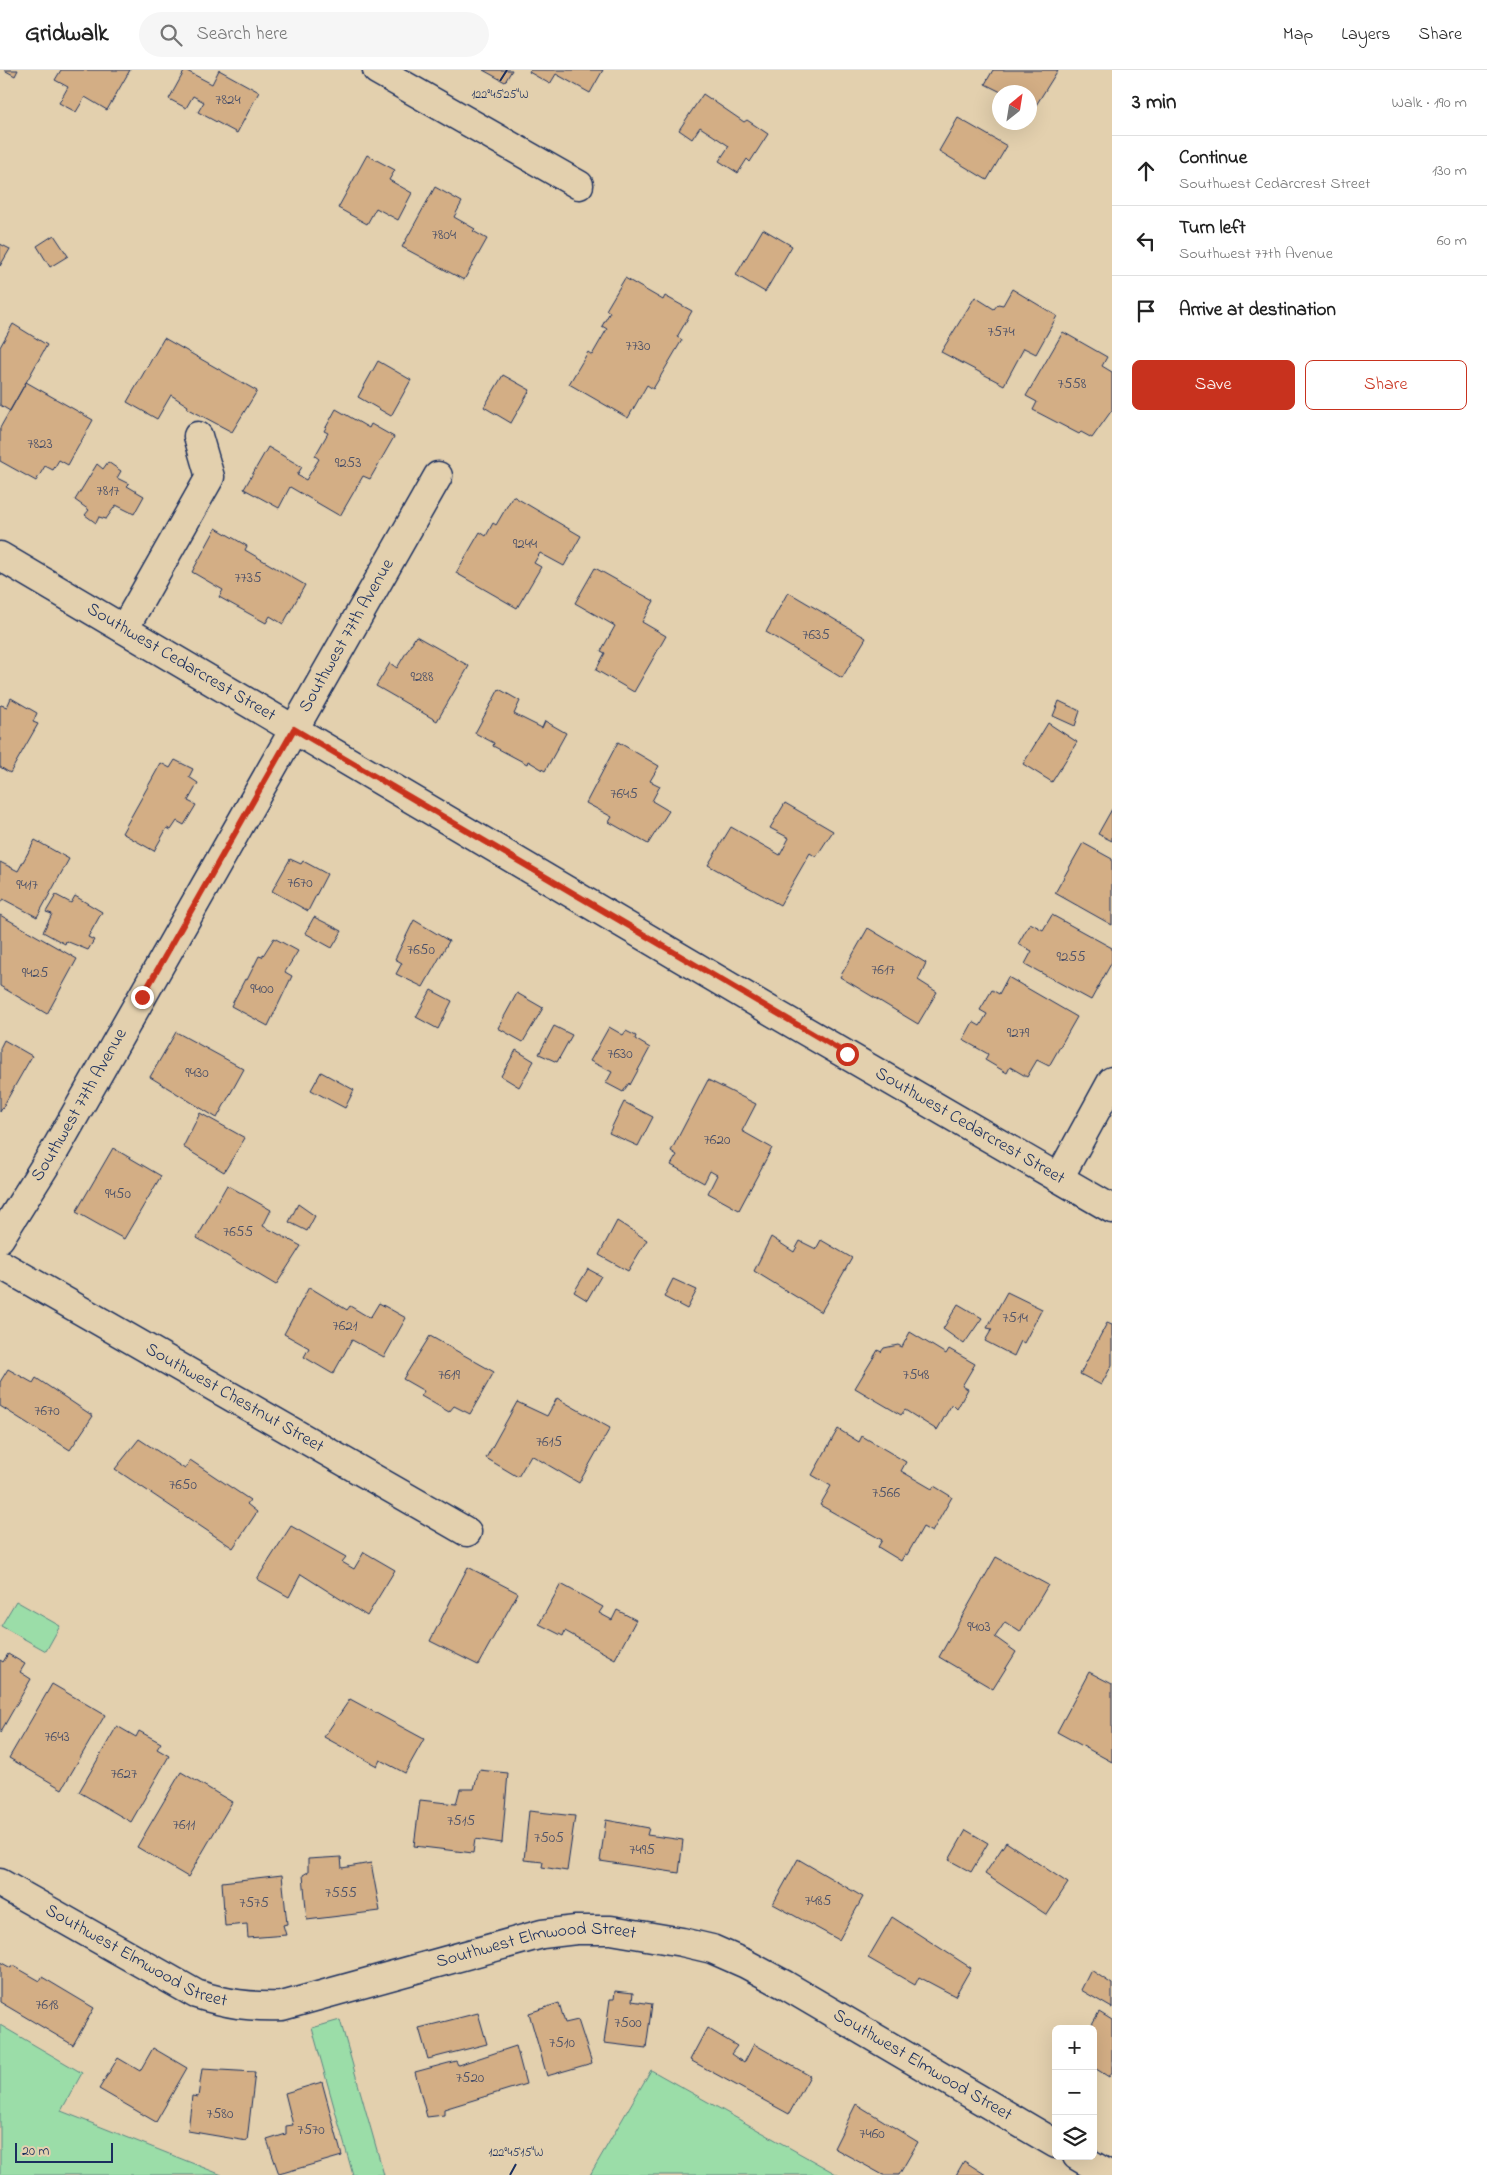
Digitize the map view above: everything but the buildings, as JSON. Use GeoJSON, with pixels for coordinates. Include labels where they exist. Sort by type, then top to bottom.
{"type":"FeatureCollection","features":[{"type":"Feature","properties":{"kind":"street"},"geometry":{"type":"LineString","coordinates":[[377,70],[579,185]]}},
{"type":"Feature","properties":{"kind":"street"},"geometry":{"type":"LineString","coordinates":[[124,629],[210,477],[198,436]]}},
{"type":"Feature","properties":{"kind":"street","name":"Southwest 77th Avenue"},"geometry":{"type":"LineString","coordinates":[[0,1238],[55,1150],[438,476]]}},
{"type":"Feature","properties":{"kind":"street","name":"Southwest Cedarcrest Street"},"geometry":{"type":"LineString","coordinates":[[0,556],[776,1014],[1112,1209]]}},
{"type":"Feature","properties":{"kind":"street"},"geometry":{"type":"LineString","coordinates":[[1059,1178],[1112,1081]]}},
{"type":"Feature","properties":{"kind":"street","name":"Southwest Chestnut Street"},"geometry":{"type":"LineString","coordinates":[[0,1264],[467,1532]]}},
{"type":"Feature","properties":{"kind":"street","name":"Southwest Elmwood Street"},"geometry":{"type":"LineString","coordinates":[[0,1883],[196,1994],[226,2004],[253,2007],[282,2006],[542,1934],[576,1930],[611,1930],[712,1949],[746,1964],[1052,2142]]}},
{"type":"Feature","properties":{"kind":"street"},"geometry":{"type":"LineString","coordinates":[[1084,2160],[1109,2175]]}},
{"type":"Feature","properties":{"kind":"green space"},"geometry":{"type":"Polygon","coordinates":[[[16,1601],[60,1626],[46,1651],[1,1626],[16,1601]]]}},
{"type":"Feature","properties":{"kind":"green space"},"geometry":{"type":"Polygon","coordinates":[[[340,2020],[384,2175],[353,2175],[312,2028],[340,2020]]]}},
{"type":"Feature","properties":{"kind":"green space"},"geometry":{"type":"Polygon","coordinates":[[[0,2025],[82,2073],[61,2111],[222,2175],[0,2175],[0,2025]]]}},
{"type":"Feature","properties":{"kind":"green space"},"geometry":{"type":"Polygon","coordinates":[[[651,2070],[838,2175],[590,2175],[651,2070]]]}},
{"type":"Feature","properties":{"kind":"route"},"geometry":{"type":"LineString","coordinates":[[142,997],[294,729],[847,1054]]}}]}
